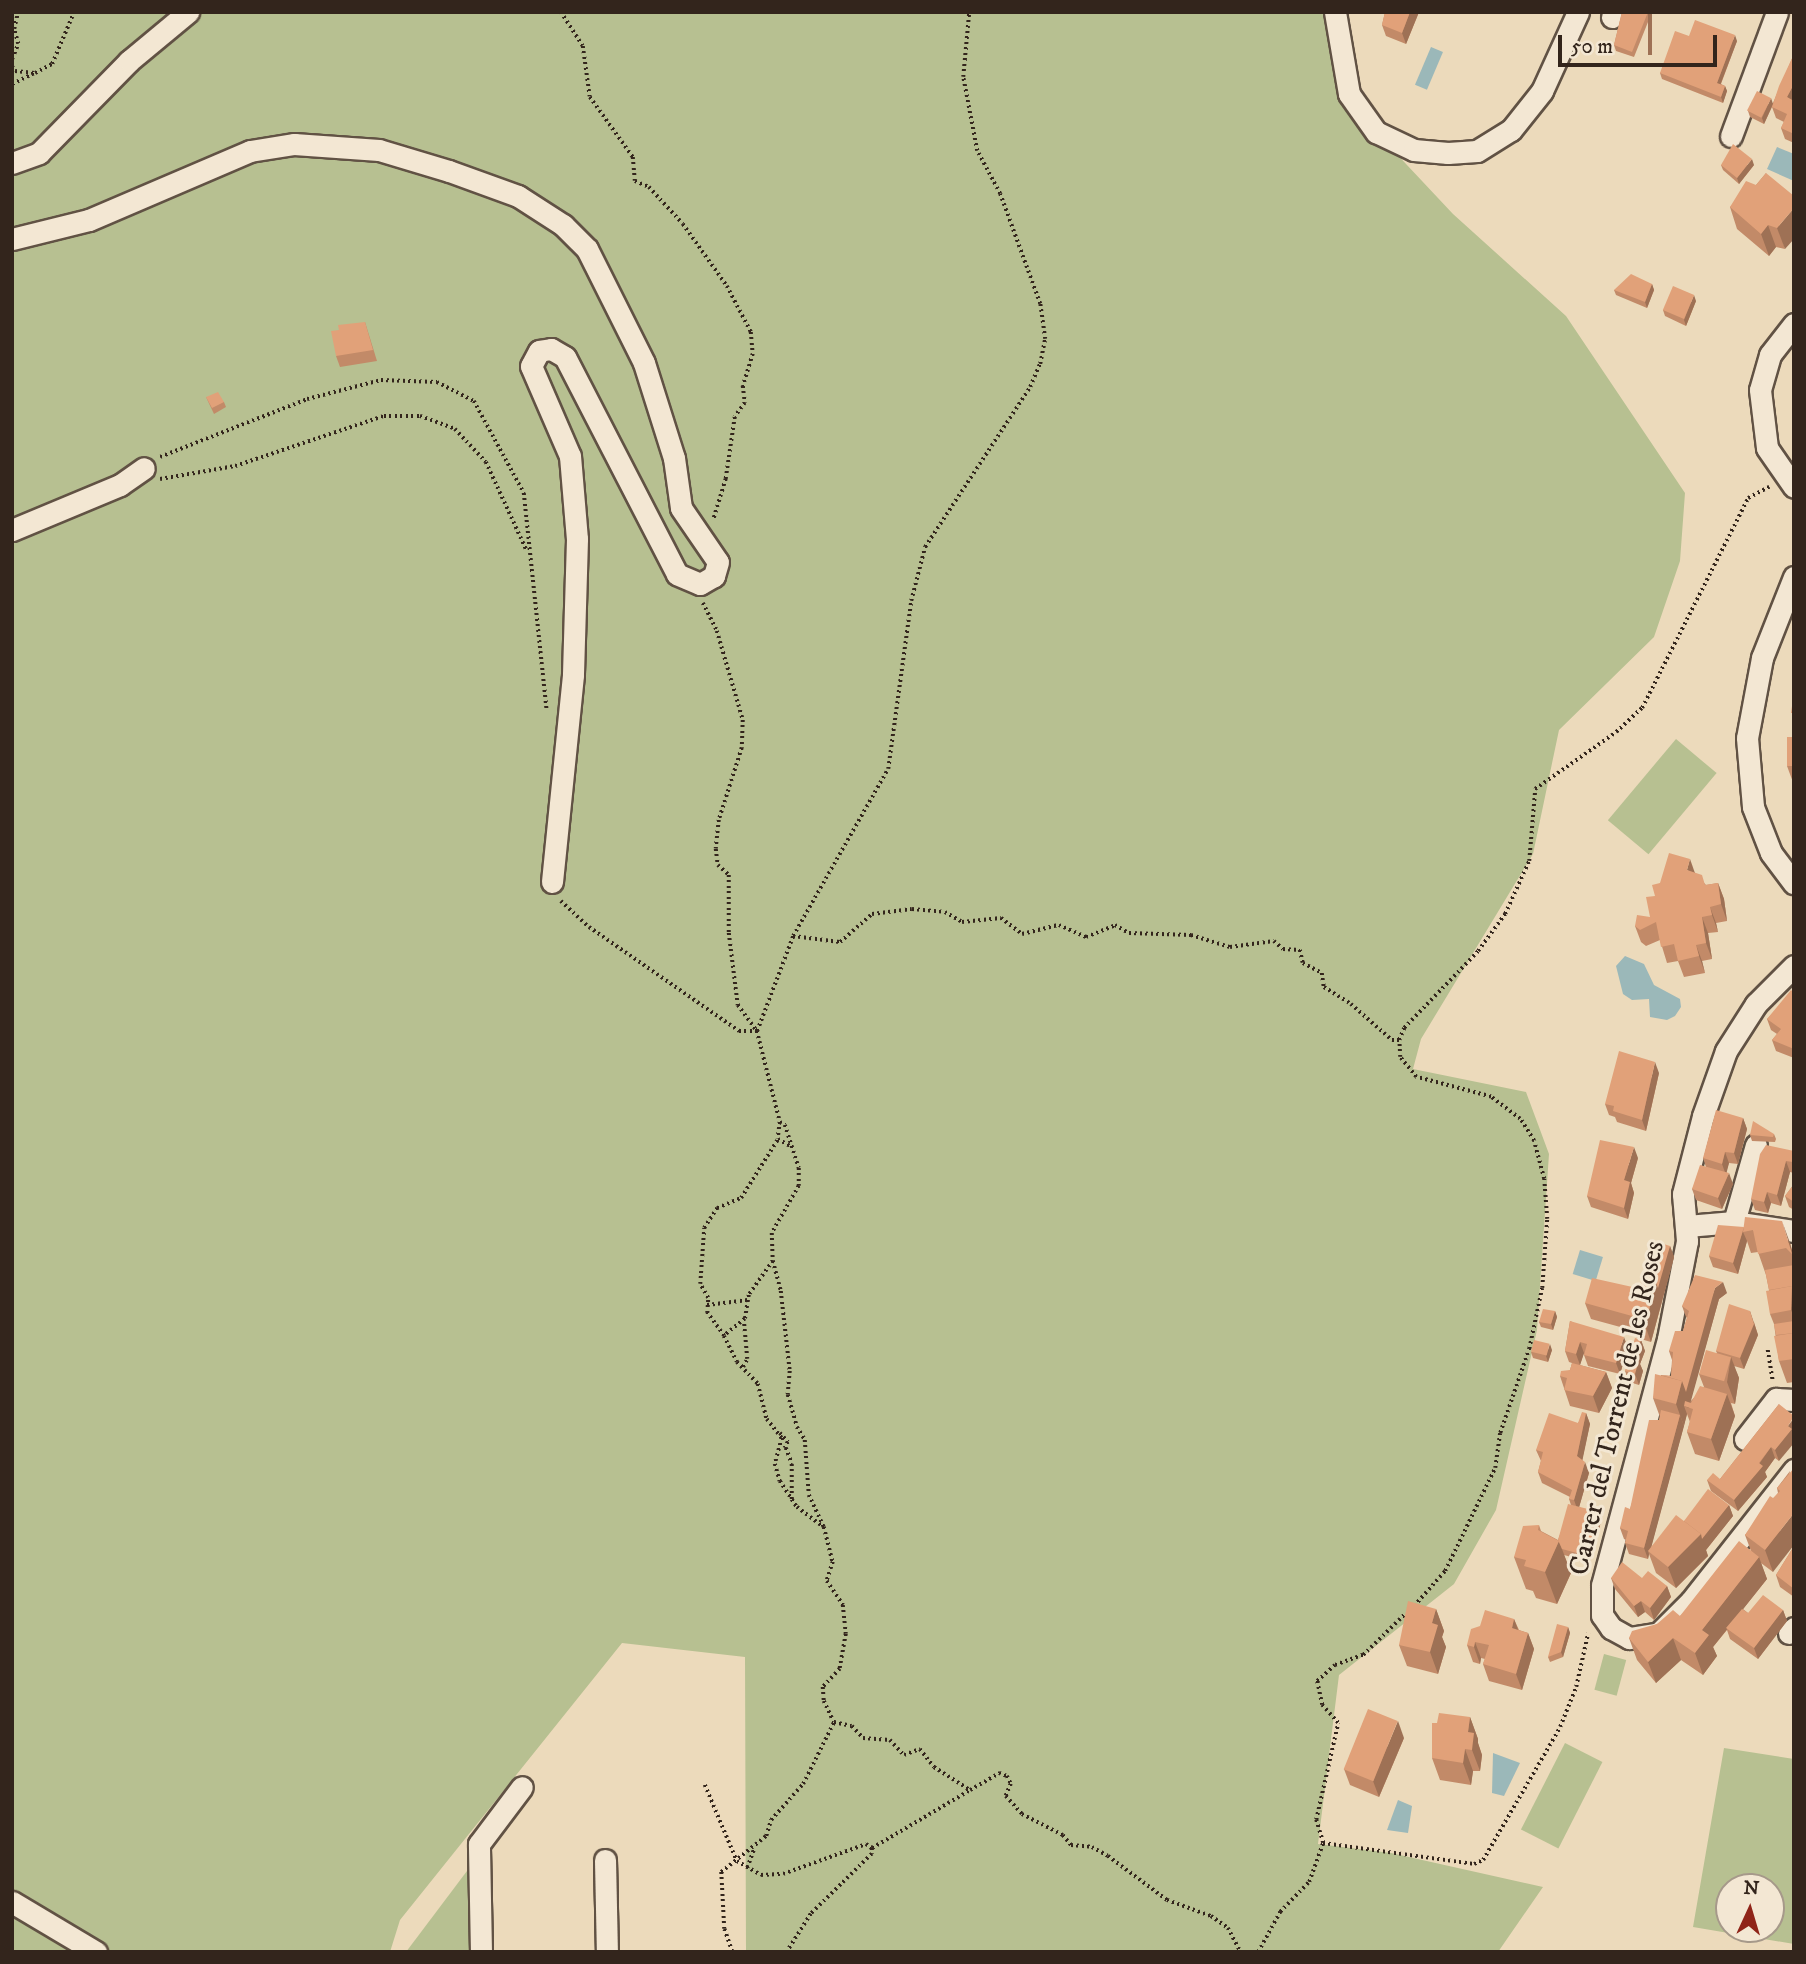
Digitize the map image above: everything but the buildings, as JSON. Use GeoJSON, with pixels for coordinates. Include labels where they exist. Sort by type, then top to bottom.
{"type":"FeatureCollection","features":[{"type":"Feature","properties":{"kind":"street"},"geometry":{"type":"LineString","coordinates":[[12,163],[39,153],[129,61],[188,12]]}},
{"type":"Feature","properties":{"kind":"street"},"geometry":{"type":"LineString","coordinates":[[1335,12],[1349,94],[1376,132],[1414,150],[1448,153],[1477,151],[1511,130],[1542,91],[1578,12]]}},
{"type":"Feature","properties":{"kind":"street"},"geometry":{"type":"LineString","coordinates":[[1731,136],[1776,12]]}},
{"type":"Feature","properties":{"kind":"street"},"geometry":{"type":"LineString","coordinates":[[12,239],[89,220],[250,151],[294,145],[379,150],[517,195],[563,225],[587,249],[643,363],[674,458],[681,508],[718,562],[714,576],[700,584],[677,574],[565,357],[551,349],[539,351],[531,366],[569,456],[576,539],[573,675],[552,882]]}},
{"type":"Feature","properties":{"kind":"street"},"geometry":{"type":"LineString","coordinates":[[1790,484],[1767,448],[1760,390],[1770,355],[1794,324]]}},
{"type":"Feature","properties":{"kind":"street"},"geometry":{"type":"LineString","coordinates":[[12,530],[120,485],[144,468]]}},
{"type":"Feature","properties":{"kind":"street"},"geometry":{"type":"LineString","coordinates":[[1794,577],[1762,658],[1747,738],[1753,807],[1772,853],[1794,883]]}},
{"type":"Feature","properties":{"kind":"street","name":"Carrer del Torrent de les Roses"},"geometry":{"type":"LineString","coordinates":[[1794,966],[1756,1004],[1726,1051],[1703,1116],[1683,1195],[1687,1226],[1668,1339],[1602,1585],[1602,1615],[1611,1628],[1629,1638],[1659,1633],[1691,1601],[1794,1470]]}},
{"type":"Feature","properties":{"kind":"street"},"geometry":{"type":"LineString","coordinates":[[1734,1222],[1756,1145]]}},
{"type":"Feature","properties":{"kind":"street"},"geometry":{"type":"LineString","coordinates":[[1687,1226],[1734,1222],[1794,1231]]}},
{"type":"Feature","properties":{"kind":"street"},"geometry":{"type":"LineString","coordinates":[[1745,1439],[1785,1400]]}},
{"type":"Feature","properties":{"kind":"street"},"geometry":{"type":"LineString","coordinates":[[481,1952],[479,1843],[522,1787]]}},
{"type":"Feature","properties":{"kind":"street"},"geometry":{"type":"LineString","coordinates":[[605,1860],[607,1952]]}},
{"type":"Feature","properties":{"kind":"street"},"geometry":{"type":"LineString","coordinates":[[12,1902],[96,1952]]}},
{"type":"Feature","properties":{"kind":"path"},"geometry":{"type":"LineString","coordinates":[[12,59],[18,44],[14,29],[18,12]]}},
{"type":"Feature","properties":{"kind":"path"},"geometry":{"type":"LineString","coordinates":[[12,84],[52,64],[74,12]]}},
{"type":"Feature","properties":{"kind":"path"},"geometry":{"type":"LineString","coordinates":[[561,12],[569,19],[583,46],[590,97],[634,156],[635,181],[649,187],[683,224],[727,286],[753,341],[752,363],[743,386],[745,403],[735,417],[722,498],[716,516],[699,537]]}},
{"type":"Feature","properties":{"kind":"path"},"geometry":{"type":"LineString","coordinates":[[757,1031],[793,936],[888,769],[911,601],[925,547],[1030,387],[1045,339],[1040,304],[1005,206],[977,152],[964,77],[969,12]]}},
{"type":"Feature","properties":{"kind":"path"},"geometry":{"type":"LineString","coordinates":[[12,66],[15,71],[35,73]]}},
{"type":"Feature","properties":{"kind":"path"},"geometry":{"type":"LineString","coordinates":[[144,468],[169,452],[307,399],[381,380],[438,382],[474,401],[505,452],[524,493],[528,554],[542,641],[547,714]]}},
{"type":"Feature","properties":{"kind":"path"},"geometry":{"type":"LineString","coordinates":[[120,485],[235,466],[384,415],[420,416],[455,429],[486,462],[528,554]]}},
{"type":"Feature","properties":{"kind":"path"},"geometry":{"type":"LineString","coordinates":[[1258,1952],[1280,1912],[1309,1882],[1323,1843],[1316,1820],[1338,1723],[1322,1705],[1317,1681],[1335,1665],[1363,1655],[1422,1599],[1465,1536],[1495,1468],[1500,1433],[1529,1349],[1546,1255],[1544,1179],[1527,1129],[1510,1110],[1491,1097],[1416,1077],[1400,1058],[1399,1040],[1404,1028],[1478,951],[1505,914],[1526,874],[1532,797],[1540,783],[1616,732],[1642,708],[1748,498],[1790,484]]}},
{"type":"Feature","properties":{"kind":"path"},"geometry":{"type":"LineString","coordinates":[[700,584],[700,598],[718,631],[744,720],[742,748],[719,820],[716,849],[718,865],[729,875],[729,933],[738,1005],[757,1031],[780,1122],[778,1139],[741,1198],[716,1208],[704,1228],[700,1284],[707,1305],[724,1336],[743,1367],[758,1384],[767,1419],[778,1432],[792,1464],[792,1501]]}},
{"type":"Feature","properties":{"kind":"path"},"geometry":{"type":"LineString","coordinates":[[552,882],[564,908],[589,927],[739,1031],[757,1031]]}},
{"type":"Feature","properties":{"kind":"path"},"geometry":{"type":"LineString","coordinates":[[793,936],[840,942],[872,914],[912,909],[945,912],[962,922],[1001,918],[1022,934],[1059,925],[1086,937],[1115,925],[1129,933],[1191,935],[1230,947],[1274,941],[1283,949],[1300,950],[1303,963],[1322,973],[1324,987],[1351,1004],[1392,1040],[1399,1040]]}},
{"type":"Feature","properties":{"kind":"path"},"geometry":{"type":"LineString","coordinates":[[747,1868],[754,1849],[803,1784],[834,1722],[823,1687],[840,1669],[846,1634],[842,1605],[827,1581],[833,1562],[824,1527],[809,1495],[806,1440],[797,1427],[788,1395],[790,1371],[779,1271],[770,1249],[776,1219],[799,1186],[798,1162],[790,1146],[785,1125],[780,1122]]}},
{"type":"Feature","properties":{"kind":"path"},"geometry":{"type":"LineString","coordinates":[[778,1139],[790,1146]]}},
{"type":"Feature","properties":{"kind":"path"},"geometry":{"type":"LineString","coordinates":[[743,1367],[747,1359],[743,1328],[748,1300],[773,1261]]}},
{"type":"Feature","properties":{"kind":"path"},"geometry":{"type":"LineString","coordinates":[[707,1305],[748,1300]]}},
{"type":"Feature","properties":{"kind":"path"},"geometry":{"type":"LineString","coordinates":[[724,1336],[745,1319]]}},
{"type":"Feature","properties":{"kind":"path"},"geometry":{"type":"LineString","coordinates":[[738,1326],[743,1328]]}},
{"type":"Feature","properties":{"kind":"path"},"geometry":{"type":"LineString","coordinates":[[1768,1350],[1785,1400]]}},
{"type":"Feature","properties":{"kind":"path"},"geometry":{"type":"LineString","coordinates":[[783,1448],[775,1464],[792,1501],[824,1527]]}},
{"type":"Feature","properties":{"kind":"path"},"geometry":{"type":"LineString","coordinates":[[809,1516],[816,1507]]}},
{"type":"Feature","properties":{"kind":"path"},"geometry":{"type":"LineString","coordinates":[[1323,1843],[1475,1864],[1483,1860],[1560,1727],[1576,1687],[1589,1630],[1602,1615]]}},
{"type":"Feature","properties":{"kind":"path"},"geometry":{"type":"LineString","coordinates":[[834,1722],[852,1726],[863,1738],[890,1740],[904,1755],[920,1749],[934,1767],[971,1790]]}},
{"type":"Feature","properties":{"kind":"path"},"geometry":{"type":"LineString","coordinates":[[872,1848],[999,1773],[1007,1776],[1011,1784],[1006,1796],[1022,1814],[1063,1835],[1071,1845],[1108,1856],[1167,1900],[1200,1916],[1211,1916],[1228,1928],[1241,1952]]}},
{"type":"Feature","properties":{"kind":"path"},"geometry":{"type":"LineString","coordinates":[[705,1785],[737,1861],[761,1875],[783,1874],[866,1844],[872,1848]]}},
{"type":"Feature","properties":{"kind":"path"},"geometry":{"type":"LineString","coordinates":[[732,1952],[724,1929],[720,1872],[737,1861],[747,1848],[754,1849]]}},
{"type":"Feature","properties":{"kind":"path"},"geometry":{"type":"LineString","coordinates":[[788,1952],[811,1913],[872,1854],[872,1848]]}},
{"type":"Feature","properties":{"kind":"green space"},"geometry":{"type":"Polygon","coordinates":[[[12,12],[1335,12],[1339,44],[1376,132],[1453,214],[1566,316],[1685,493],[1680,561],[1654,637],[1559,730],[1533,854],[1421,1039],[1413,1069],[1526,1092],[1549,1154],[1537,1330],[1496,1510],[1454,1584],[1339,1675],[1318,1844],[1391,1853],[1543,1887],[1498,1952],[746,1952],[745,1657],[622,1643],[400,1920],[390,1952],[12,1952],[12,12]]]}},
{"type":"Feature","properties":{"kind":"green space"},"geometry":{"type":"Polygon","coordinates":[[[1676,739],[1717,773],[1648,854],[1608,820],[1676,739]]]}},
{"type":"Feature","properties":{"kind":"green space"},"geometry":{"type":"Polygon","coordinates":[[[1604,1654],[1626,1660],[1617,1696],[1594,1690],[1604,1654]]]}},
{"type":"Feature","properties":{"kind":"green space"},"geometry":{"type":"Polygon","coordinates":[[[1565,1743],[1602,1762],[1558,1848],[1521,1829],[1565,1743]]]}},
{"type":"Feature","properties":{"kind":"green space"},"geometry":{"type":"Polygon","coordinates":[[[1724,1748],[1794,1759],[1794,1944],[1785,1942],[1785,1873],[1715,1873],[1715,1931],[1693,1927],[1724,1748]]]}},
{"type":"Feature","properties":{"kind":"green space"},"geometry":{"type":"Polygon","coordinates":[[[473,1863],[473,1952],[406,1952],[473,1863]]]}},
{"type":"Feature","properties":{"kind":"water"},"geometry":{"type":"Polygon","coordinates":[[[1431,47],[1443,52],[1427,90],[1415,85],[1431,47]]]}},
{"type":"Feature","properties":{"kind":"water"},"geometry":{"type":"Polygon","coordinates":[[[1777,147],[1794,154],[1794,181],[1767,169],[1777,147]]]}},
{"type":"Feature","properties":{"kind":"water"},"geometry":{"type":"Polygon","coordinates":[[[1625,956],[1644,964],[1654,985],[1680,999],[1681,1007],[1675,1016],[1667,1020],[1650,1017],[1649,999],[1632,1000],[1623,994],[1616,966],[1625,956]]]}},
{"type":"Feature","properties":{"kind":"water"},"geometry":{"type":"Polygon","coordinates":[[[1580,1250],[1603,1257],[1596,1281],[1573,1274],[1580,1250]]]}},
{"type":"Feature","properties":{"kind":"water"},"geometry":{"type":"Polygon","coordinates":[[[1493,1753],[1520,1763],[1504,1796],[1492,1793],[1493,1753]]]}},
{"type":"Feature","properties":{"kind":"water"},"geometry":{"type":"Polygon","coordinates":[[[1398,1800],[1412,1806],[1408,1833],[1387,1830],[1398,1800]]]}}]}
